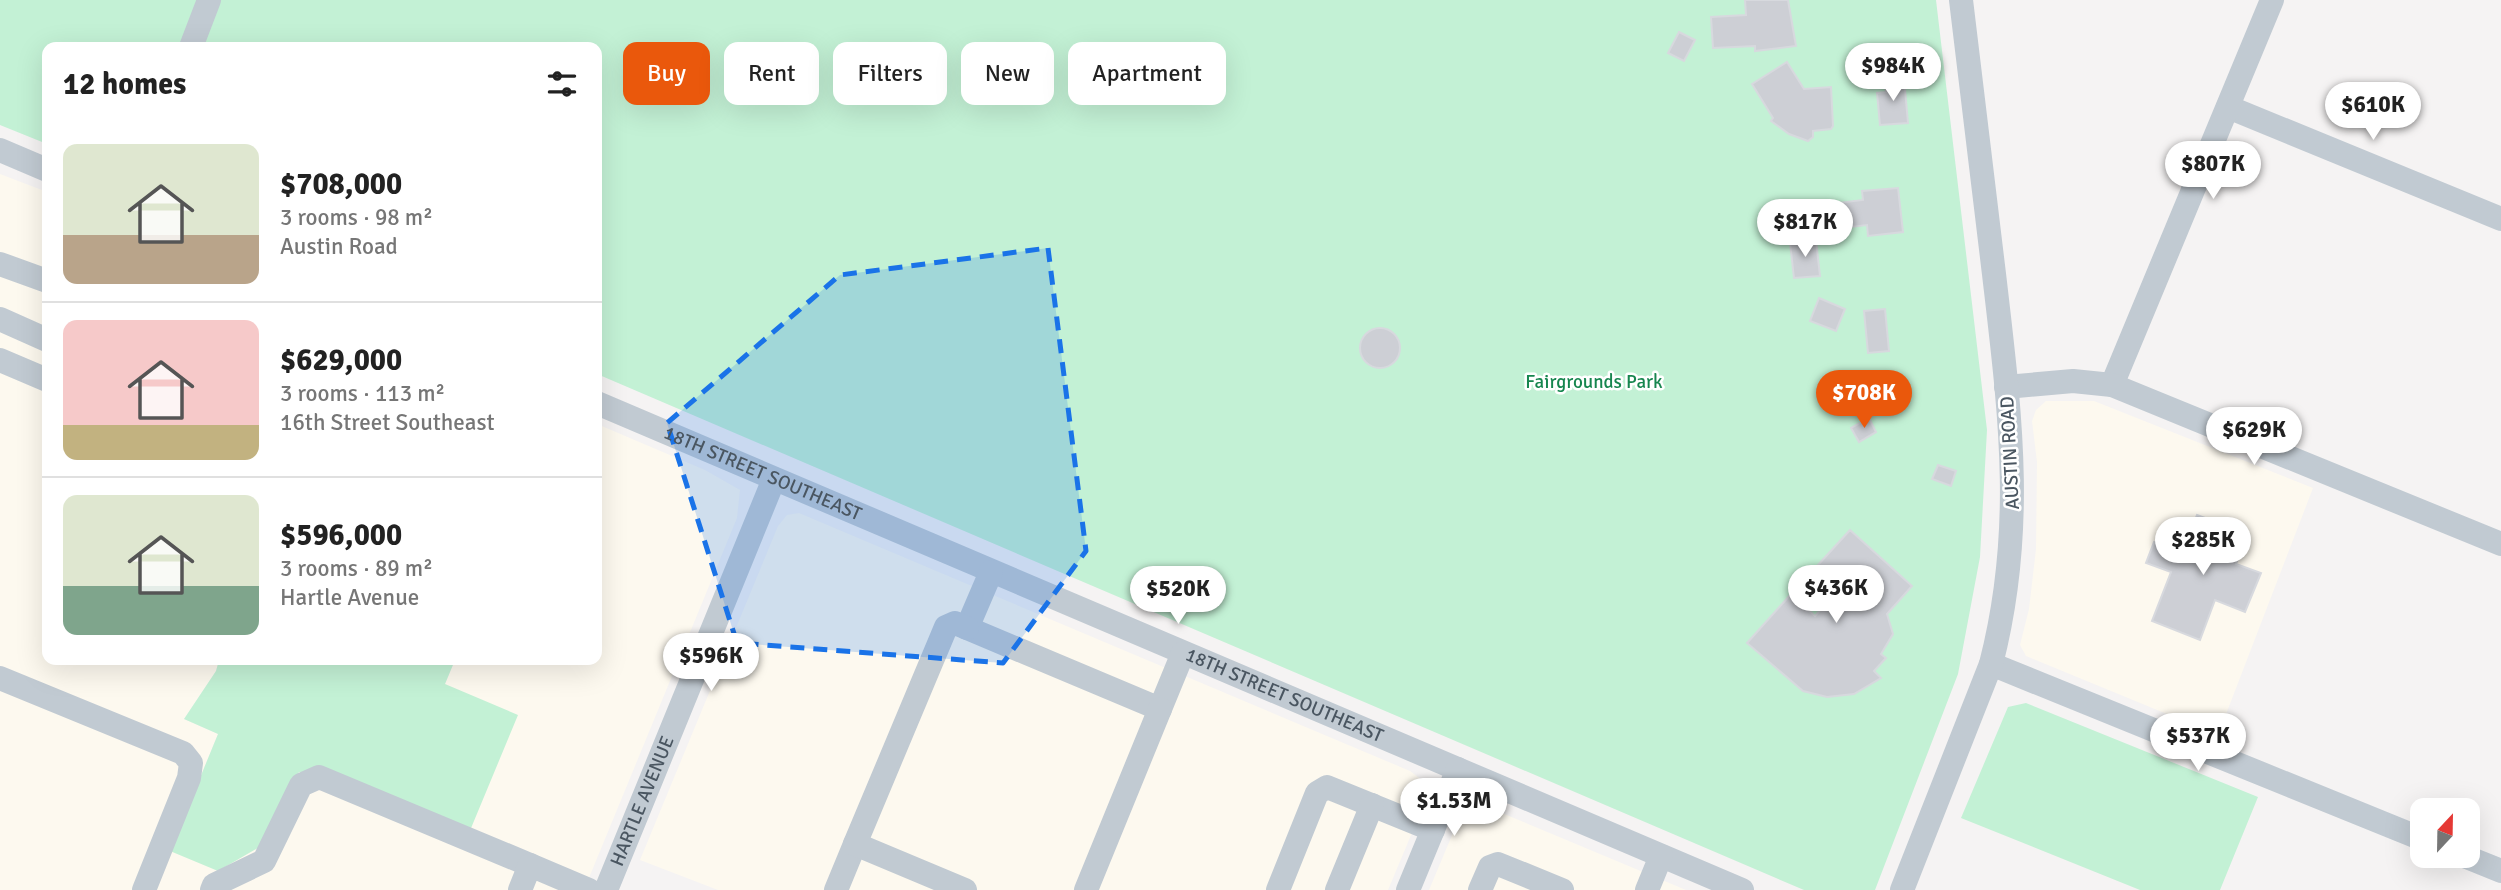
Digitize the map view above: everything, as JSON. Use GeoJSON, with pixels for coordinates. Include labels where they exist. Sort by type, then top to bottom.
{"type":"FeatureCollection","features":[{"type":"Feature","properties":{"kind":"street"},"geometry":{"type":"LineString","coordinates":[[193,42],[209,0]]}},
{"type":"Feature","properties":{"kind":"street","name":"AUSTIN ROAD"},"geometry":{"type":"LineString","coordinates":[[1902,890],[1991,664],[2005,601],[2013,524],[2014,477],[2006,387],[1961,0]]}},
{"type":"Feature","properties":{"kind":"street"},"geometry":{"type":"LineString","coordinates":[[2112,385],[2272,0]]}},
{"type":"Feature","properties":{"kind":"street"},"geometry":{"type":"LineString","coordinates":[[2228,107],[2501,219]]}},
{"type":"Feature","properties":{"kind":"street"},"geometry":{"type":"LineString","coordinates":[[0,150],[42,168]]}},
{"type":"Feature","properties":{"kind":"street"},"geometry":{"type":"LineString","coordinates":[[0,264],[42,279]]}},
{"type":"Feature","properties":{"kind":"street"},"geometry":{"type":"LineString","coordinates":[[0,319],[42,338]]}},
{"type":"Feature","properties":{"kind":"street"},"geometry":{"type":"LineString","coordinates":[[0,360],[42,378]]}},
{"type":"Feature","properties":{"kind":"street"},"geometry":{"type":"LineString","coordinates":[[2006,387],[2073,381],[2112,385],[2501,544]]}},
{"type":"Feature","properties":{"kind":"street","name":"18TH STREET SOUTHEAST"},"geometry":{"type":"LineString","coordinates":[[602,405],[1742,890]]}},
{"type":"Feature","properties":{"kind":"street","name":"HARTLE AVENUE"},"geometry":{"type":"LineString","coordinates":[[606,890],[774,479]]}},
{"type":"Feature","properties":{"kind":"street"},"geometry":{"type":"LineString","coordinates":[[967,628],[991,572]]}},
{"type":"Feature","properties":{"kind":"street"},"geometry":{"type":"LineString","coordinates":[[836,890],[946,627],[955,623],[1160,709]]}},
{"type":"Feature","properties":{"kind":"street"},"geometry":{"type":"LineString","coordinates":[[1086,890],[1183,653]]}},
{"type":"Feature","properties":{"kind":"street"},"geometry":{"type":"LineString","coordinates":[[1991,664],[2410,834]]}},
{"type":"Feature","properties":{"kind":"street"},"geometry":{"type":"LineString","coordinates":[[0,678],[183,753],[191,763],[189,778],[144,890]]}},
{"type":"Feature","properties":{"kind":"street"},"geometry":{"type":"LineString","coordinates":[[1408,890],[1458,769]]}},
{"type":"Feature","properties":{"kind":"street"},"geometry":{"type":"LineString","coordinates":[[212,890],[214,885],[264,861],[301,785],[319,777],[589,890]]}},
{"type":"Feature","properties":{"kind":"street"},"geometry":{"type":"LineString","coordinates":[[1278,890],[1317,793],[1327,786],[1433,830]]}},
{"type":"Feature","properties":{"kind":"street"},"geometry":{"type":"LineString","coordinates":[[1337,890],[1372,805]]}},
{"type":"Feature","properties":{"kind":"street"},"geometry":{"type":"LineString","coordinates":[[855,844],[965,890]]}},
{"type":"Feature","properties":{"kind":"street"},"geometry":{"type":"LineString","coordinates":[[1647,890],[1661,856]]}},
{"type":"Feature","properties":{"kind":"street"},"geometry":{"type":"LineString","coordinates":[[2480,862],[2501,871]]}},
{"type":"Feature","properties":{"kind":"street"},"geometry":{"type":"LineString","coordinates":[[1480,890],[1490,867],[1498,864],[1562,890]]}},
{"type":"Feature","properties":{"kind":"street"},"geometry":{"type":"LineString","coordinates":[[520,890],[530,865]]}},
{"type":"Feature","properties":{"kind":"highlighted area"},"geometry":{"type":"Polygon","coordinates":[[[1048,248],[1086,551],[1003,663],[737,643],[667,423],[840,275],[1048,248]]]}},
{"type":"Feature","properties":{"kind":"shaded area"},"geometry":{"type":"Polygon","coordinates":[[[0,174],[42,190],[42,665],[218,665],[184,719],[218,734],[170,851],[263,845],[299,772],[469,833],[445,684],[453,665],[602,665],[602,426],[705,470],[740,490],[737,518],[584,890],[0,890],[0,174]]]}},
{"type":"Feature","properties":{"kind":"shaded area"},"geometry":{"type":"Polygon","coordinates":[[[2046,401],[2094,401],[2313,488],[2218,735],[2026,656],[2020,645],[2029,609],[2036,549],[2037,462],[2032,421],[2036,410],[2046,401]]]}},
{"type":"Feature","properties":{"kind":"shaded area"},"geometry":{"type":"Polygon","coordinates":[[[799,513],[1410,771],[1426,783],[1427,797],[1388,890],[718,890],[640,860],[778,526],[787,515],[799,513]]]}},
{"type":"Feature","properties":{"kind":"shaded area"},"geometry":{"type":"Polygon","coordinates":[[[1471,806],[1497,811],[1686,890],[1429,890],[1458,821],[1471,806]]]}},
{"type":"Feature","properties":{"kind":"green space","name":"Fairgrounds Park"},"geometry":{"type":"Polygon","coordinates":[[[0,0],[1936,0],[1987,430],[1980,557],[1958,674],[1875,890],[1804,890],[602,376],[602,42],[42,42],[42,142],[0,125],[0,0]]]}},
{"type":"Feature","properties":{"kind":"green space"},"geometry":{"type":"Polygon","coordinates":[[[218,665],[453,665],[445,684],[518,715],[469,833],[299,772],[263,845],[218,871],[170,851],[218,734],[184,719],[218,665]]]}},
{"type":"Feature","properties":{"kind":"green space"},"geometry":{"type":"Polygon","coordinates":[[[2026,703],[2258,797],[2220,890],[2140,890],[1961,818],[2008,707],[2026,703]]]}},
{"type":"Feature","properties":{"kind":"building"},"geometry":{"type":"Polygon","coordinates":[[[1745,0],[1788,0],[1796,46],[1755,51],[1755,46],[1713,48],[1711,17],[1746,15],[1745,0]]]}},
{"type":"Feature","properties":{"kind":"building"},"geometry":{"type":"Polygon","coordinates":[[[1679,32],[1695,40],[1684,61],[1668,53],[1679,32]]]}},
{"type":"Feature","properties":{"kind":"building"},"geometry":{"type":"Polygon","coordinates":[[[1787,62],[1804,89],[1831,87],[1833,126],[1831,129],[1813,131],[1813,137],[1808,141],[1789,134],[1771,121],[1773,118],[1752,84],[1787,62]]]}},
{"type":"Feature","properties":{"kind":"building"},"geometry":{"type":"Polygon","coordinates":[[[1904,78],[1908,123],[1880,125],[1877,93],[1886,92],[1884,80],[1904,78]]]}},
{"type":"Feature","properties":{"kind":"building"},"geometry":{"type":"Polygon","coordinates":[[[1898,188],[1903,232],[1868,236],[1867,225],[1816,231],[1813,206],[1863,200],[1862,191],[1898,188]]]}},
{"type":"Feature","properties":{"kind":"building"},"geometry":{"type":"Polygon","coordinates":[[[1816,240],[1820,276],[1794,278],[1790,243],[1816,240]]]}},
{"type":"Feature","properties":{"kind":"building"},"geometry":{"type":"Polygon","coordinates":[[[1819,298],[1845,309],[1836,331],[1810,321],[1819,298]]]}},
{"type":"Feature","properties":{"kind":"building"},"geometry":{"type":"Polygon","coordinates":[[[1885,309],[1889,351],[1868,353],[1864,311],[1885,309]]]}},
{"type":"Feature","properties":{"kind":"building"},"geometry":{"type":"Polygon","coordinates":[[[1380,328],[1394,334],[1400,348],[1394,362],[1380,368],[1366,362],[1360,348],[1366,334],[1380,328]]]}},
{"type":"Feature","properties":{"kind":"building"},"geometry":{"type":"Polygon","coordinates":[[[1869,418],[1876,432],[1859,442],[1851,428],[1869,418]]]}},
{"type":"Feature","properties":{"kind":"building"},"geometry":{"type":"Polygon","coordinates":[[[1938,465],[1956,471],[1951,486],[1932,479],[1938,465]]]}},
{"type":"Feature","properties":{"kind":"building"},"geometry":{"type":"Polygon","coordinates":[[[2197,515],[2248,534],[2236,564],[2261,573],[2245,612],[2215,600],[2200,640],[2152,621],[2171,572],[2146,563],[2154,542],[2182,553],[2197,515]]]}},
{"type":"Feature","properties":{"kind":"building"},"geometry":{"type":"Polygon","coordinates":[[[1850,530],[1912,586],[1887,614],[1893,634],[1881,654],[1886,658],[1874,671],[1881,678],[1854,694],[1827,697],[1803,691],[1747,643],[1791,594],[1815,616],[1840,587],[1817,566],[1850,530]]]}}]}
